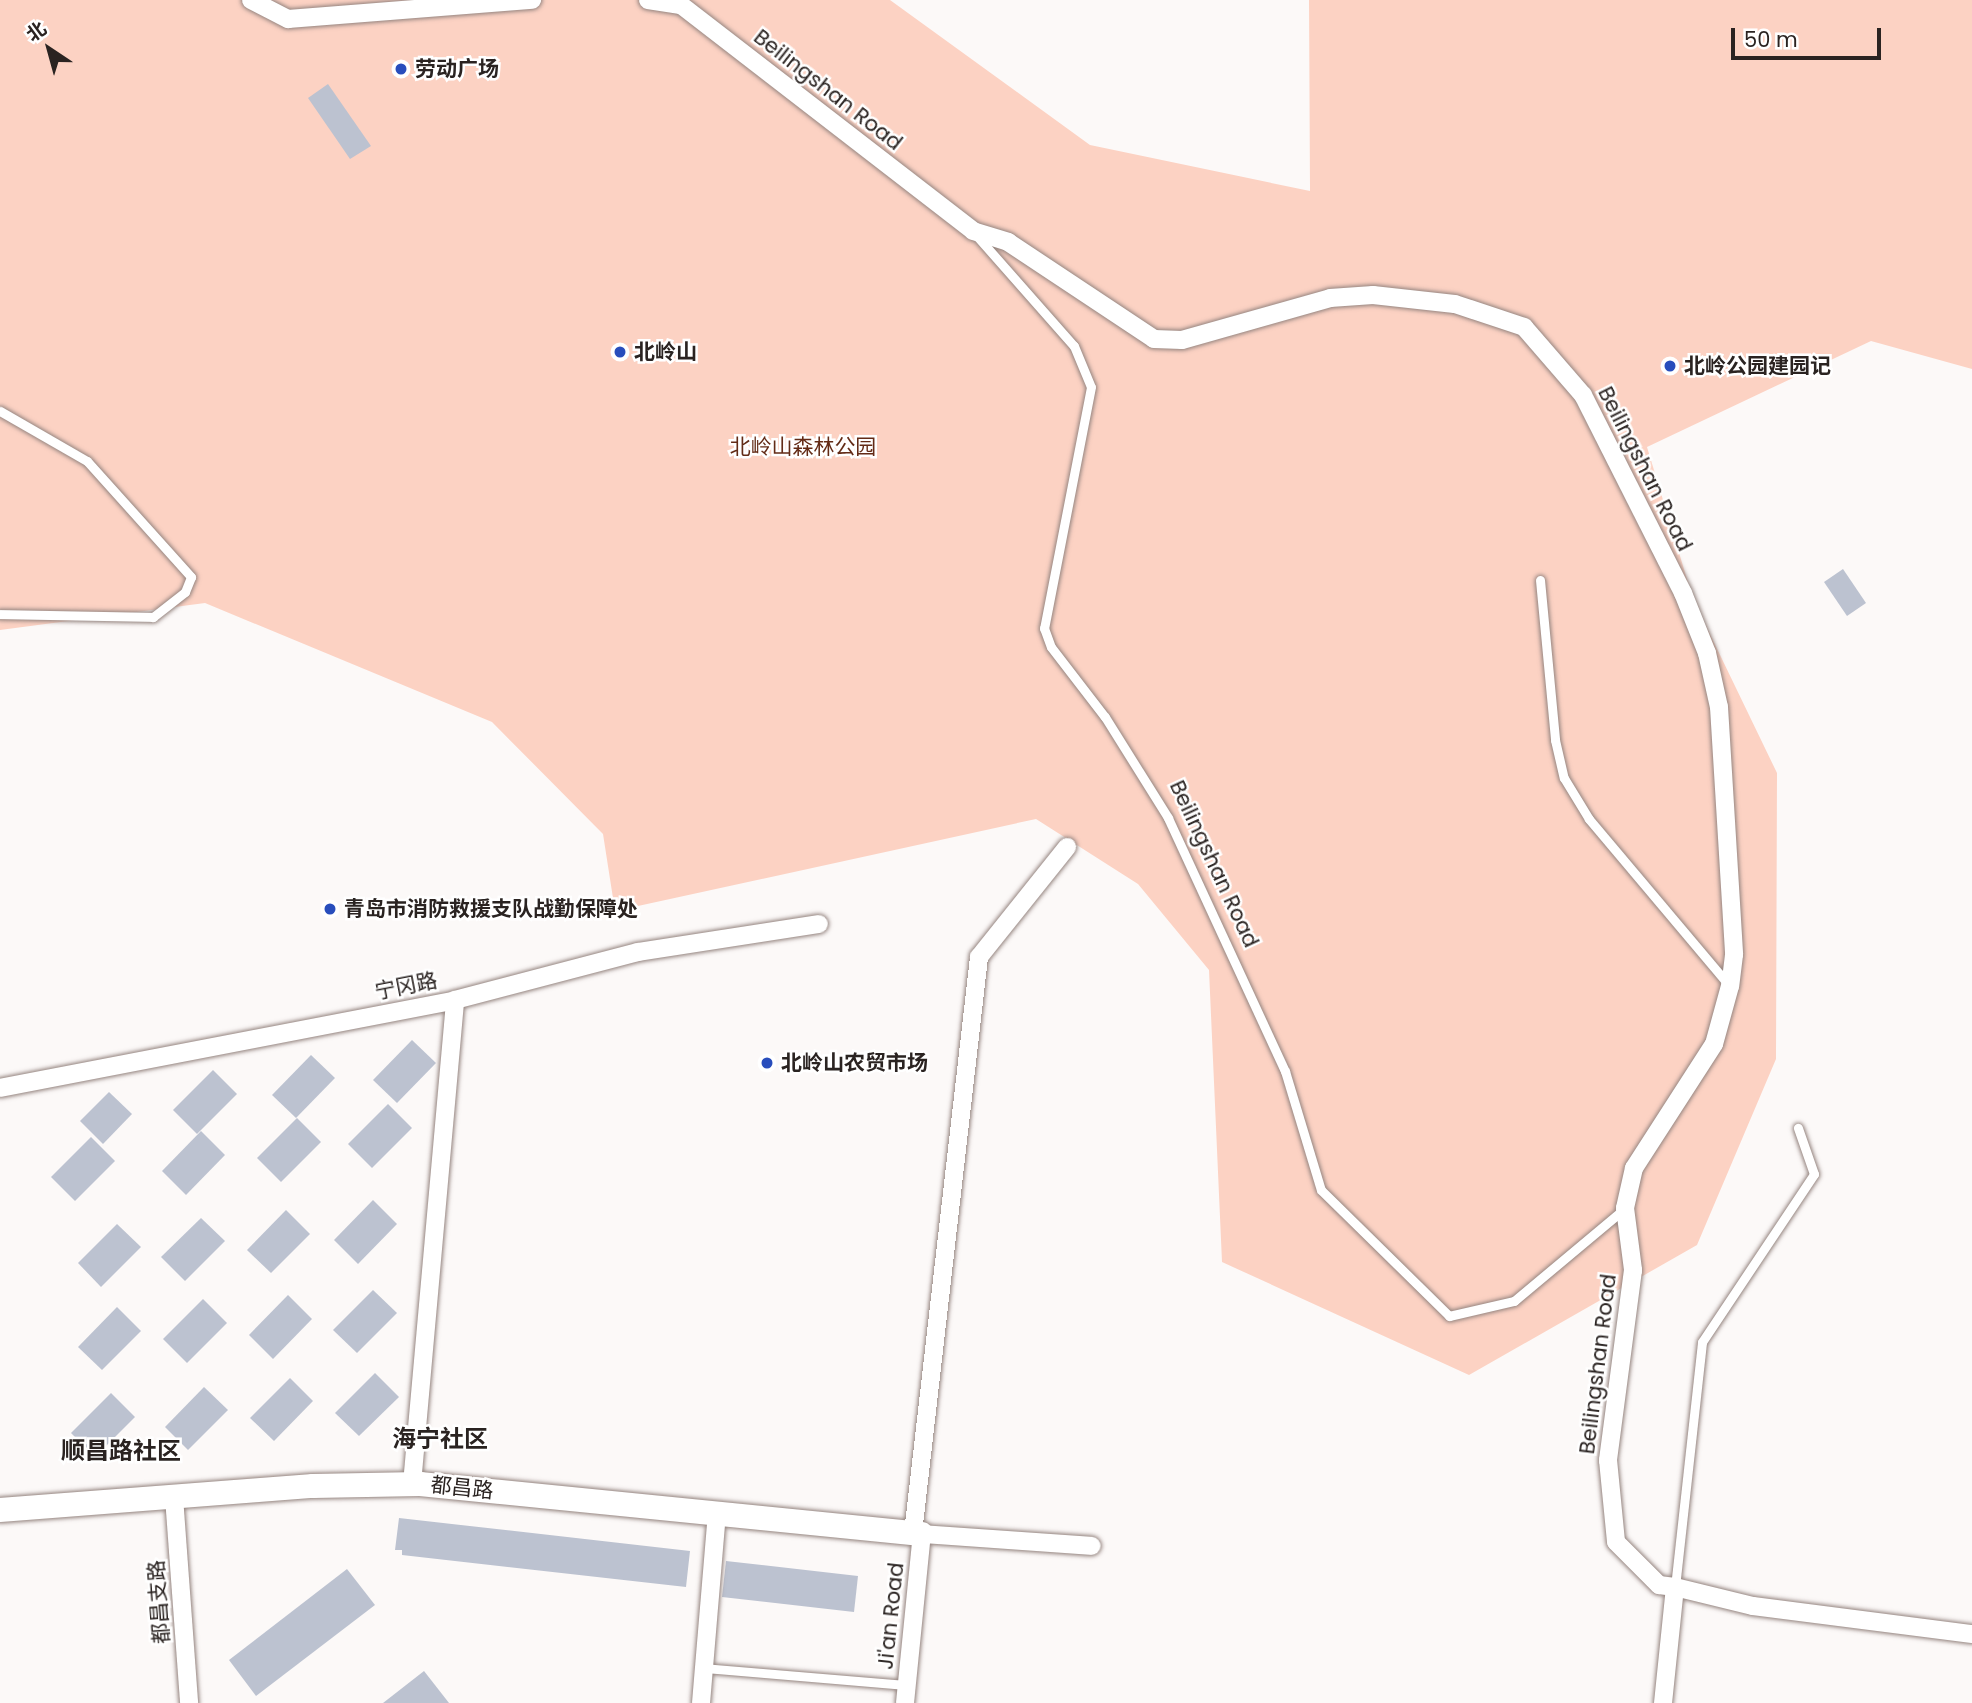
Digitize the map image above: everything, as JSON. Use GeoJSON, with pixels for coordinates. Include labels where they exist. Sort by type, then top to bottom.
{"type":"FeatureCollection","features":[{"type":"Feature","properties":{"kind":"street"},"geometry":{"type":"LineString","coordinates":[[251,0],[288,19],[531,0]]}},
{"type":"Feature","properties":{"kind":"street","name":"Beilingshan Road"},"geometry":{"type":"LineString","coordinates":[[648,0],[681,5],[973,232],[1008,242],[1154,339],[1182,340],[1330,298],[1373,295],[1455,304],[1524,327],[1583,395],[1683,593],[1707,653],[1719,707],[1734,955],[1730,986],[1714,1044],[1640,1155],[1625,1208],[1633,1270],[1608,1460],[1616,1542],[1659,1585],[1753,1606],[1972,1634]]}},
{"type":"Feature","properties":{"kind":"street","name":"Ji'an Road"},"geometry":{"type":"LineString","coordinates":[[906,1694],[918,1534],[979,957],[1067,847]]}},
{"type":"Feature","properties":{"kind":"street","name":"宁冈路"},"geometry":{"type":"LineString","coordinates":[[0,1088],[455,1000],[638,952],[819,924]]}},
{"type":"Feature","properties":{"kind":"street"},"geometry":{"type":"LineString","coordinates":[[412,1484],[455,1000]]}},
{"type":"Feature","properties":{"kind":"street","name":"都昌路"},"geometry":{"type":"LineString","coordinates":[[0,1510],[412,1484],[918,1534]]}},
{"type":"Feature","properties":{"kind":"street","name":"都昌支路"},"geometry":{"type":"LineString","coordinates":[[174,1497],[190,1703]]}},
{"type":"Feature","properties":{"kind":"street"},"geometry":{"type":"LineString","coordinates":[[701,1703],[717,1514]]}},
{"type":"Feature","properties":{"kind":"street"},"geometry":{"type":"LineString","coordinates":[[918,1534],[1091,1546]]}},
{"type":"Feature","properties":{"kind":"street"},"geometry":{"type":"LineString","coordinates":[[1663,1703],[1675,1587]]}},
{"type":"Feature","properties":{"kind":"lane","name":"Beilingshan Road"},"geometry":{"type":"LineString","coordinates":[[973,232],[1074,346],[1091,387],[1044,628],[1051,647],[1105,717],[1168,818],[1285,1071],[1321,1189],[1449,1316],[1514,1301],[1625,1208]]}},
{"type":"Feature","properties":{"kind":"lane"},"geometry":{"type":"LineString","coordinates":[[0,411],[86,461],[191,577],[185,592],[153,617],[0,614]]}},
{"type":"Feature","properties":{"kind":"lane"},"geometry":{"type":"LineString","coordinates":[[1540,580],[1555,740],[1564,778],[1589,819],[1730,986]]}},
{"type":"Feature","properties":{"kind":"lane"},"geometry":{"type":"LineString","coordinates":[[1675,1587],[1702,1342],[1814,1174],[1797,1128]]}},
{"type":"Feature","properties":{"kind":"lane"},"geometry":{"type":"LineString","coordinates":[[704,1668],[906,1694]]}},
{"type":"Feature","properties":{"kind":"green space","name":"北岭山森林公园"},"geometry":{"type":"Polygon","coordinates":[[[0,0],[890,0],[1090,145],[1310,191],[1309,0],[1972,0],[1972,369],[1871,341],[1647,447],[1693,599],[1777,773],[1776,1059],[1697,1245],[1469,1375],[1222,1262],[1209,970],[1138,884],[1036,819],[615,911],[603,834],[492,722],[205,603],[0,630],[0,0]]]}},
{"type":"Feature","properties":{"kind":"building"},"geometry":{"type":"Polygon","coordinates":[[[328,84],[371,146],[350,159],[308,98],[328,84]]]}},
{"type":"Feature","properties":{"kind":"building"},"geometry":{"type":"Polygon","coordinates":[[[1843,569],[1866,603],[1847,616],[1824,582],[1843,569]]]}},
{"type":"Feature","properties":{"kind":"building"},"geometry":{"type":"Polygon","coordinates":[[[412,1040],[436,1063],[397,1103],[373,1080],[412,1040]]]}},
{"type":"Feature","properties":{"kind":"building"},"geometry":{"type":"Polygon","coordinates":[[[311,1055],[335,1078],[296,1118],[272,1095],[311,1055]]]}},
{"type":"Feature","properties":{"kind":"building"},"geometry":{"type":"Polygon","coordinates":[[[213,1070],[237,1094],[197,1134],[173,1110],[213,1070]]]}},
{"type":"Feature","properties":{"kind":"building"},"geometry":{"type":"Polygon","coordinates":[[[109,1092],[132,1114],[103,1144],[80,1121],[109,1092]]]}},
{"type":"Feature","properties":{"kind":"building"},"geometry":{"type":"Polygon","coordinates":[[[388,1104],[412,1128],[372,1168],[348,1144],[388,1104]]]}},
{"type":"Feature","properties":{"kind":"building"},"geometry":{"type":"Polygon","coordinates":[[[297,1118],[321,1142],[281,1182],[257,1158],[297,1118]]]}},
{"type":"Feature","properties":{"kind":"building"},"geometry":{"type":"Polygon","coordinates":[[[201,1131],[225,1155],[186,1195],[162,1171],[201,1131]]]}},
{"type":"Feature","properties":{"kind":"building"},"geometry":{"type":"Polygon","coordinates":[[[91,1137],[115,1161],[75,1201],[51,1177],[91,1137]]]}},
{"type":"Feature","properties":{"kind":"building"},"geometry":{"type":"Polygon","coordinates":[[[373,1200],[397,1224],[358,1264],[334,1240],[373,1200]]]}},
{"type":"Feature","properties":{"kind":"building"},"geometry":{"type":"Polygon","coordinates":[[[286,1210],[310,1234],[271,1273],[247,1250],[286,1210]]]}},
{"type":"Feature","properties":{"kind":"building"},"geometry":{"type":"Polygon","coordinates":[[[201,1218],[225,1241],[185,1281],[161,1257],[201,1218]]]}},
{"type":"Feature","properties":{"kind":"building"},"geometry":{"type":"Polygon","coordinates":[[[117,1224],[141,1247],[101,1287],[78,1263],[117,1224]]]}},
{"type":"Feature","properties":{"kind":"building"},"geometry":{"type":"Polygon","coordinates":[[[373,1290],[397,1313],[357,1353],[333,1330],[373,1290]]]}},
{"type":"Feature","properties":{"kind":"building"},"geometry":{"type":"Polygon","coordinates":[[[288,1295],[312,1319],[273,1359],[249,1335],[288,1295]]]}},
{"type":"Feature","properties":{"kind":"building"},"geometry":{"type":"Polygon","coordinates":[[[203,1299],[227,1323],[187,1363],[163,1339],[203,1299]]]}},
{"type":"Feature","properties":{"kind":"building"},"geometry":{"type":"Polygon","coordinates":[[[117,1307],[141,1331],[102,1370],[78,1347],[117,1307]]]}},
{"type":"Feature","properties":{"kind":"building"},"geometry":{"type":"Polygon","coordinates":[[[375,1373],[399,1397],[359,1436],[335,1413],[375,1373]]]}},
{"type":"Feature","properties":{"kind":"building"},"geometry":{"type":"Polygon","coordinates":[[[290,1378],[313,1401],[274,1441],[250,1418],[290,1378]]]}},
{"type":"Feature","properties":{"kind":"building"},"geometry":{"type":"Polygon","coordinates":[[[204,1387],[228,1410],[188,1450],[165,1427],[204,1387]]]}},
{"type":"Feature","properties":{"kind":"building"},"geometry":{"type":"Polygon","coordinates":[[[111,1393],[135,1417],[95,1457],[71,1433],[111,1393]]]}},
{"type":"Feature","properties":{"kind":"building"},"geometry":{"type":"Polygon","coordinates":[[[399,1518],[690,1551],[686,1587],[402,1555],[402,1550],[395,1550],[399,1518]]]}},
{"type":"Feature","properties":{"kind":"building"},"geometry":{"type":"Polygon","coordinates":[[[726,1561],[858,1576],[854,1612],[722,1597],[726,1561]]]}},
{"type":"Feature","properties":{"kind":"building"},"geometry":{"type":"Polygon","coordinates":[[[347,1569],[375,1605],[256,1696],[229,1660],[347,1569]]]}},
{"type":"Feature","properties":{"kind":"building"},"geometry":{"type":"Polygon","coordinates":[[[424,1671],[449,1703],[383,1703],[424,1671]]]}},
{"type":"Feature","properties":{"kind":"place","name":"劳动广场"},"geometry":{"type":"Point","coordinates":[401,69]}},
{"type":"Feature","properties":{"kind":"place","name":"北岭山"},"geometry":{"type":"Point","coordinates":[620,352]}},
{"type":"Feature","properties":{"kind":"place","name":"北岭公园建园记"},"geometry":{"type":"Point","coordinates":[1670,366]}},
{"type":"Feature","properties":{"kind":"place","name":"青岛市消防救援支队战勤保障处"},"geometry":{"type":"Point","coordinates":[330,909]}},
{"type":"Feature","properties":{"kind":"place","name":"北岭山农贸市场"},"geometry":{"type":"Point","coordinates":[767,1063]}},
{"type":"Feature","properties":{"kind":"district","name":"海宁社区"},"geometry":{"type":"Point","coordinates":[440,1439]}},
{"type":"Feature","properties":{"kind":"district","name":"顺昌路社区"},"geometry":{"type":"Point","coordinates":[121,1451]}}]}
